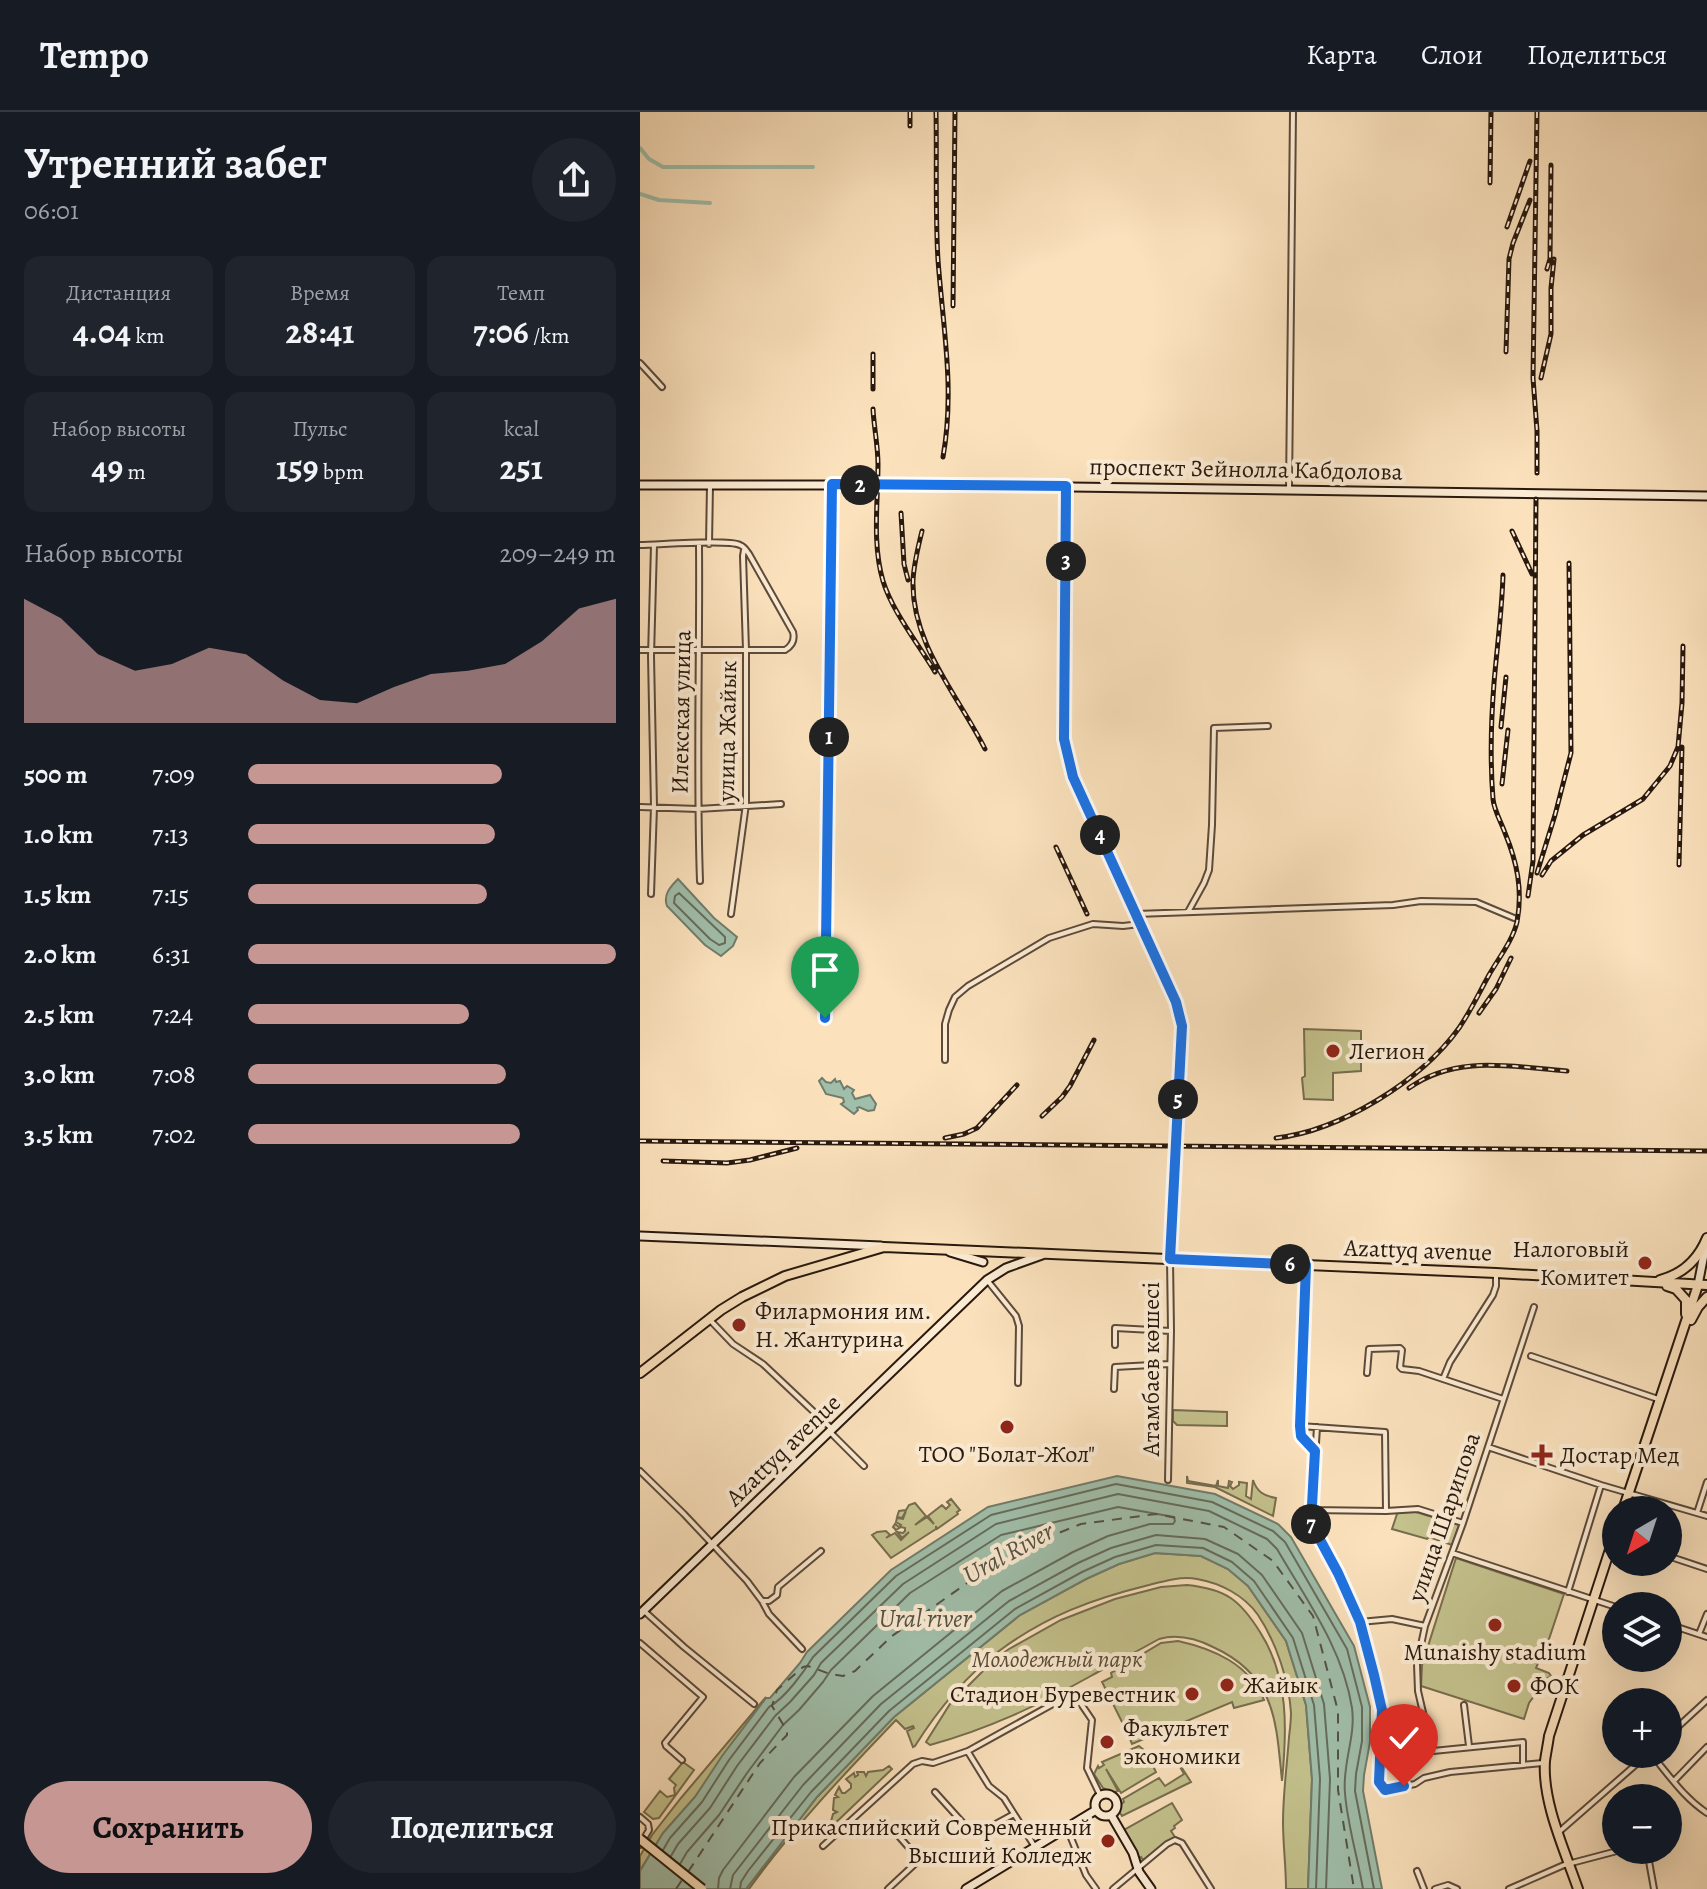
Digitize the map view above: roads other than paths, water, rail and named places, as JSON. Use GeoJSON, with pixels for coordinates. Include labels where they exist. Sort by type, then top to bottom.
{"type":"FeatureCollection","features":[{"type":"Feature","properties":{"kind":"main road"},"geometry":{"type":"LineString","coordinates":[[1648,1281],[1666,1278],[1687,1268],[1699,1255],[1707,1238]]}},
{"type":"Feature","properties":{"kind":"main road","name":"Azattyq avenue"},"geometry":{"type":"LineString","coordinates":[[640,1373],[730,1304],[785,1276],[884,1247],[1496,1273],[1702,1285]]}},
{"type":"Feature","properties":{"kind":"main road"},"geometry":{"type":"LineString","coordinates":[[1648,1281],[1676,1289],[1686,1300],[1684,1331]]}},
{"type":"Feature","properties":{"kind":"main road"},"geometry":{"type":"LineString","coordinates":[[1629,1494],[1702,1285]]}},
{"type":"Feature","properties":{"kind":"main road"},"geometry":{"type":"LineString","coordinates":[[1684,1331],[1707,1297]]}},
{"type":"Feature","properties":{"kind":"main road"},"geometry":{"type":"LineString","coordinates":[[1578,1889],[1558,1833],[1549,1798],[1545,1763],[1549,1736],[1602,1574]]}},
{"type":"Feature","properties":{"kind":"main road"},"geometry":{"type":"LineString","coordinates":[[640,1842],[702,1889]]}},
{"type":"Feature","properties":{"kind":"street"},"geometry":{"type":"LineString","coordinates":[[1289,490],[1293,112]]}},
{"type":"Feature","properties":{"kind":"street"},"geometry":{"type":"LineString","coordinates":[[640,363],[662,387]]}},
{"type":"Feature","properties":{"kind":"street"},"geometry":{"type":"LineString","coordinates":[[825,1018],[832,484]]}},
{"type":"Feature","properties":{"kind":"street","name":"проспект Зейнолла Кабдолова"},"geometry":{"type":"LineString","coordinates":[[640,485],[1066,486],[1707,496]]}},
{"type":"Feature","properties":{"kind":"street"},"geometry":{"type":"LineString","coordinates":[[709,544],[710,485]]}},
{"type":"Feature","properties":{"kind":"street"},"geometry":{"type":"LineString","coordinates":[[1066,486],[1064,739],[1073,777],[1176,1002],[1182,1026],[1170,1259]]}},
{"type":"Feature","properties":{"kind":"street","name":"Илекская улица"},"geometry":{"type":"LineString","coordinates":[[699,544],[700,881]]}},
{"type":"Feature","properties":{"kind":"street"},"geometry":{"type":"LineString","coordinates":[[640,545],[734,544],[745,549],[793,632],[793,641],[785,650],[640,650]]}},
{"type":"Feature","properties":{"kind":"street"},"geometry":{"type":"LineString","coordinates":[[651,894],[654,545]]}},
{"type":"Feature","properties":{"kind":"street","name":"улица Жайык"},"geometry":{"type":"LineString","coordinates":[[731,914],[746,806],[745,549]]}},
{"type":"Feature","properties":{"kind":"street"},"geometry":{"type":"LineString","coordinates":[[1188,912],[1209,870],[1214,728],[1268,726]]}},
{"type":"Feature","properties":{"kind":"street"},"geometry":{"type":"LineString","coordinates":[[640,807],[698,809],[781,804]]}},
{"type":"Feature","properties":{"kind":"street"},"geometry":{"type":"LineString","coordinates":[[1136,914],[1393,905],[1421,901],[1476,902],[1514,918]]}},
{"type":"Feature","properties":{"kind":"street"},"geometry":{"type":"LineString","coordinates":[[945,1060],[945,1024],[949,1010],[955,997],[968,986],[1049,938],[1093,924],[1140,924]]}},
{"type":"Feature","properties":{"kind":"street"},"geometry":{"type":"LineString","coordinates":[[640,1236],[884,1247]]}},
{"type":"Feature","properties":{"kind":"street"},"geometry":{"type":"LineString","coordinates":[[1702,1285],[1707,1238]]}},
{"type":"Feature","properties":{"kind":"street"},"geometry":{"type":"LineString","coordinates":[[934,1248],[983,1262]]}},
{"type":"Feature","properties":{"kind":"street"},"geometry":{"type":"LineString","coordinates":[[970,1250],[983,1262],[988,1272],[987,1280],[1016,1316],[1019,1326],[1018,1383]]}},
{"type":"Feature","properties":{"kind":"street","name":"Azattyq avenue"},"geometry":{"type":"LineString","coordinates":[[642,1612],[987,1280],[1006,1268],[1044,1254]]}},
{"type":"Feature","properties":{"kind":"street","name":"Атамбаев көшесі"},"geometry":{"type":"LineString","coordinates":[[1168,1480],[1170,1259]]}},
{"type":"Feature","properties":{"kind":"street"},"geometry":{"type":"LineString","coordinates":[[1306,1265],[1300,1426],[1301,1436],[1315,1451]]}},
{"type":"Feature","properties":{"kind":"street"},"geometry":{"type":"LineString","coordinates":[[1443,1379],[1450,1362],[1493,1295],[1496,1273]]}},
{"type":"Feature","properties":{"kind":"street","name":"улица Шарипова"},"geometry":{"type":"LineString","coordinates":[[1430,1743],[1418,1691],[1417,1664],[1425,1626],[1463,1523],[1534,1307]]}},
{"type":"Feature","properties":{"kind":"street"},"geometry":{"type":"LineString","coordinates":[[710,1320],[733,1344],[763,1364],[864,1466]]}},
{"type":"Feature","properties":{"kind":"street"},"geometry":{"type":"LineString","coordinates":[[1115,1345],[1115,1328],[1171,1331]]}},
{"type":"Feature","properties":{"kind":"street"},"geometry":{"type":"LineString","coordinates":[[1367,1373],[1369,1349],[1400,1348],[1401,1368],[1503,1399]]}},
{"type":"Feature","properties":{"kind":"street"},"geometry":{"type":"LineString","coordinates":[[1531,1356],[1661,1400]]}},
{"type":"Feature","properties":{"kind":"street"},"geometry":{"type":"LineString","coordinates":[[1114,1389],[1115,1367],[1170,1364]]}},
{"type":"Feature","properties":{"kind":"street"},"geometry":{"type":"LineString","coordinates":[[1300,1426],[1385,1432],[1386,1511]]}},
{"type":"Feature","properties":{"kind":"street"},"geometry":{"type":"LineString","coordinates":[[1317,1427],[1310,1520],[1360,1622],[1382,1710],[1381,1785],[1385,1790],[1450,1772],[1545,1763]]}},
{"type":"Feature","properties":{"kind":"street"},"geometry":{"type":"LineString","coordinates":[[1487,1447],[1707,1516]]}},
{"type":"Feature","properties":{"kind":"street"},"geometry":{"type":"LineString","coordinates":[[640,1471],[713,1544],[762,1601],[769,1614],[802,1649]]}},
{"type":"Feature","properties":{"kind":"street"},"geometry":{"type":"LineString","coordinates":[[1697,1513],[1707,1482]]}},
{"type":"Feature","properties":{"kind":"street"},"geometry":{"type":"LineString","coordinates":[[1568,1592],[1601,1485]]}},
{"type":"Feature","properties":{"kind":"street"},"geometry":{"type":"LineString","coordinates":[[1699,1505],[1707,1496]]}},
{"type":"Feature","properties":{"kind":"street"},"geometry":{"type":"LineString","coordinates":[[1311,1510],[1418,1509],[1463,1523]]}},
{"type":"Feature","properties":{"kind":"street"},"geometry":{"type":"LineString","coordinates":[[762,1601],[769,1601],[777,1595],[778,1587],[821,1551]]}},
{"type":"Feature","properties":{"kind":"street"},"geometry":{"type":"LineString","coordinates":[[1452,1553],[1602,1603]]}},
{"type":"Feature","properties":{"kind":"street"},"geometry":{"type":"LineString","coordinates":[[1682,1561],[1707,1569]]}},
{"type":"Feature","properties":{"kind":"street"},"geometry":{"type":"LineString","coordinates":[[642,1612],[754,1704]]}},
{"type":"Feature","properties":{"kind":"street"},"geometry":{"type":"LineString","coordinates":[[1699,1634],[1707,1614]]}},
{"type":"Feature","properties":{"kind":"street"},"geometry":{"type":"LineString","coordinates":[[1360,1622],[1392,1619],[1425,1626]]}},
{"type":"Feature","properties":{"kind":"street"},"geometry":{"type":"LineString","coordinates":[[1682,1629],[1707,1637]]}},
{"type":"Feature","properties":{"kind":"street"},"geometry":{"type":"LineString","coordinates":[[640,1643],[701,1695],[702,1699],[665,1743],[682,1760]]}},
{"type":"Feature","properties":{"kind":"street"},"geometry":{"type":"LineString","coordinates":[[823,1846],[913,1764],[922,1761],[933,1763],[968,1751],[1071,1694],[1075,1695],[1092,1720],[1087,1768],[1100,1795]]}},
{"type":"Feature","properties":{"kind":"street"},"geometry":{"type":"LineString","coordinates":[[1682,1723],[1707,1700]]}},
{"type":"Feature","properties":{"kind":"street"},"geometry":{"type":"LineString","coordinates":[[1464,1705],[1469,1746]]}},
{"type":"Feature","properties":{"kind":"street"},"geometry":{"type":"LineString","coordinates":[[1413,1753],[1523,1742],[1523,1764]]}},
{"type":"Feature","properties":{"kind":"street"},"geometry":{"type":"LineString","coordinates":[[1674,1781],[1707,1747]]}},
{"type":"Feature","properties":{"kind":"street"},"geometry":{"type":"LineString","coordinates":[[968,1751],[989,1786],[1004,1798],[1035,1847]]}},
{"type":"Feature","properties":{"kind":"street"},"geometry":{"type":"LineString","coordinates":[[1558,1833],[1634,1768]]}},
{"type":"Feature","properties":{"kind":"street"},"geometry":{"type":"LineString","coordinates":[[1662,1768],[1678,1789],[1707,1813]]}},
{"type":"Feature","properties":{"kind":"street"},"geometry":{"type":"LineString","coordinates":[[935,1792],[972,1833],[1014,1814]]}},
{"type":"Feature","properties":{"kind":"street"},"geometry":{"type":"LineString","coordinates":[[1108,1794],[1116,1801],[1111,1815],[1101,1815],[1096,1810],[1095,1802],[1100,1795],[1108,1794]]}},
{"type":"Feature","properties":{"kind":"street"},"geometry":{"type":"LineString","coordinates":[[966,1889],[1096,1810]]}},
{"type":"Feature","properties":{"kind":"street"},"geometry":{"type":"LineString","coordinates":[[1111,1815],[1151,1889]]}},
{"type":"Feature","properties":{"kind":"street"},"geometry":{"type":"LineString","coordinates":[[640,1817],[648,1824],[649,1830],[640,1842]]}},
{"type":"Feature","properties":{"kind":"street"},"geometry":{"type":"LineString","coordinates":[[1067,1828],[1086,1875],[1096,1889]]}},
{"type":"Feature","properties":{"kind":"street"},"geometry":{"type":"LineString","coordinates":[[888,1889],[918,1861],[896,1833]]}},
{"type":"Feature","properties":{"kind":"street"},"geometry":{"type":"LineString","coordinates":[[1113,1889],[1171,1841],[1182,1843],[1211,1889]]}},
{"type":"Feature","properties":{"kind":"street"},"geometry":{"type":"LineString","coordinates":[[1509,1889],[1569,1864],[1602,1855]]}},
{"type":"Feature","properties":{"kind":"street"},"geometry":{"type":"LineString","coordinates":[[1650,1864],[1654,1889]]}},
{"type":"Feature","properties":{"kind":"street"},"geometry":{"type":"LineString","coordinates":[[1417,1871],[1424,1889]]}},
{"type":"Feature","properties":{"kind":"street"},"geometry":{"type":"LineString","coordinates":[[1435,1889],[1448,1885],[1457,1889]]}},
{"type":"Feature","properties":{"kind":"water"},"geometry":{"type":"Polygon","coordinates":[[[678,879],[714,918],[737,937],[733,946],[721,956],[705,945],[667,906],[667,895],[678,879]]]}},
{"type":"Feature","properties":{"kind":"water"},"geometry":{"type":"Polygon","coordinates":[[[822,1078],[831,1083],[835,1079],[836,1082],[840,1081],[844,1089],[847,1086],[854,1090],[855,1099],[870,1095],[876,1104],[874,1110],[859,1107],[854,1114],[841,1104],[843,1098],[826,1094],[819,1081],[822,1078]]]}},
{"type":"Feature","properties":{"kind":"water","name":"Ural river"},"geometry":{"type":"Polygon","coordinates":[[[1117,1476],[1215,1494],[1278,1524],[1291,1537],[1354,1646],[1370,1707],[1370,1742],[1363,1791],[1382,1889],[1308,1889],[1312,1779],[1306,1705],[1286,1641],[1248,1586],[1228,1569],[1201,1556],[1155,1553],[1119,1564],[1086,1579],[1020,1615],[894,1717],[817,1797],[746,1889],[640,1889],[640,1871],[663,1833],[695,1797],[766,1698],[770,1698],[807,1652],[891,1570],[988,1507],[1117,1476]]]}},
{"type":"Feature","properties":{"kind":"waterway"},"geometry":{"type":"LineString","coordinates":[[640,148],[649,159],[663,167],[813,167]]}},
{"type":"Feature","properties":{"kind":"waterway"},"geometry":{"type":"LineString","coordinates":[[640,194],[659,200],[710,203]]}},
{"type":"Feature","properties":{"kind":"railway"},"geometry":{"type":"LineString","coordinates":[[910,112],[910,126]]}},
{"type":"Feature","properties":{"kind":"railway"},"geometry":{"type":"LineString","coordinates":[[936,112],[937,242],[948,383],[943,457]]}},
{"type":"Feature","properties":{"kind":"railway"},"geometry":{"type":"LineString","coordinates":[[953,306],[955,112]]}},
{"type":"Feature","properties":{"kind":"railway"},"geometry":{"type":"LineString","coordinates":[[1490,183],[1491,112]]}},
{"type":"Feature","properties":{"kind":"railway"},"geometry":{"type":"LineString","coordinates":[[1537,112],[1533,378],[1537,473]]}},
{"type":"Feature","properties":{"kind":"railway"},"geometry":{"type":"LineString","coordinates":[[1507,227],[1530,161]]}},
{"type":"Feature","properties":{"kind":"railway"},"geometry":{"type":"LineString","coordinates":[[1547,269],[1550,259],[1551,165]]}},
{"type":"Feature","properties":{"kind":"railway"},"geometry":{"type":"LineString","coordinates":[[1506,352],[1509,259],[1530,200]]}},
{"type":"Feature","properties":{"kind":"railway"},"geometry":{"type":"LineString","coordinates":[[1541,378],[1551,334],[1554,259]]}},
{"type":"Feature","properties":{"kind":"railway"},"geometry":{"type":"LineString","coordinates":[[873,354],[873,389]]}},
{"type":"Feature","properties":{"kind":"railway"},"geometry":{"type":"LineString","coordinates":[[873,409],[878,457],[877,538],[883,581],[906,628],[935,672]]}},
{"type":"Feature","properties":{"kind":"railway"},"geometry":{"type":"LineString","coordinates":[[1528,896],[1533,861],[1536,499]]}},
{"type":"Feature","properties":{"kind":"railway"},"geometry":{"type":"LineString","coordinates":[[901,513],[908,580]]}},
{"type":"Feature","properties":{"kind":"railway"},"geometry":{"type":"LineString","coordinates":[[922,531],[913,580],[914,603],[920,626],[938,668],[985,749]]}},
{"type":"Feature","properties":{"kind":"railway"},"geometry":{"type":"LineString","coordinates":[[1512,531],[1532,574]]}},
{"type":"Feature","properties":{"kind":"railway"},"geometry":{"type":"LineString","coordinates":[[1537,873],[1571,753],[1569,563]]}},
{"type":"Feature","properties":{"kind":"railway"},"geometry":{"type":"LineString","coordinates":[[1276,1138],[1301,1133],[1352,1114],[1423,1067],[1459,1028],[1515,929],[1519,910],[1518,876],[1494,803],[1491,770],[1493,697],[1503,575]]}},
{"type":"Feature","properties":{"kind":"railway"},"geometry":{"type":"LineString","coordinates":[[1542,875],[1551,861],[1583,835],[1643,799],[1670,766],[1678,747],[1683,646]]}},
{"type":"Feature","properties":{"kind":"railway"},"geometry":{"type":"LineString","coordinates":[[1501,727],[1506,677]]}},
{"type":"Feature","properties":{"kind":"railway"},"geometry":{"type":"LineString","coordinates":[[1502,784],[1508,730]]}},
{"type":"Feature","properties":{"kind":"railway"},"geometry":{"type":"LineString","coordinates":[[1679,865],[1682,747]]}},
{"type":"Feature","properties":{"kind":"railway"},"geometry":{"type":"LineString","coordinates":[[1056,847],[1087,914]]}},
{"type":"Feature","properties":{"kind":"railway"},"geometry":{"type":"LineString","coordinates":[[1479,1013],[1496,989],[1511,958]]}},
{"type":"Feature","properties":{"kind":"railway"},"geometry":{"type":"LineString","coordinates":[[1042,1116],[1070,1086],[1094,1040]]}},
{"type":"Feature","properties":{"kind":"railway"},"geometry":{"type":"LineString","coordinates":[[1409,1088],[1427,1077],[1466,1067],[1485,1065],[1567,1071]]}},
{"type":"Feature","properties":{"kind":"railway"},"geometry":{"type":"LineString","coordinates":[[945,1138],[977,1128],[1017,1085]]}},
{"type":"Feature","properties":{"kind":"railway"},"geometry":{"type":"LineString","coordinates":[[640,1141],[1707,1151]]}},
{"type":"Feature","properties":{"kind":"railway"},"geometry":{"type":"LineString","coordinates":[[663,1161],[727,1163],[797,1148]]}},
{"type":"Feature","properties":{"kind":"place","name":"Легион"},"geometry":{"type":"Point","coordinates":[1333,1051]}},
{"type":"Feature","properties":{"kind":"place","name":"Налоговый Комитет"},"geometry":{"type":"Point","coordinates":[1645,1263]}},
{"type":"Feature","properties":{"kind":"place","name":"Филармония им. Н. Жантурина"},"geometry":{"type":"Point","coordinates":[739,1325]}},
{"type":"Feature","properties":{"kind":"place","name":"ТОО \"Болат-Жол\""},"geometry":{"type":"Point","coordinates":[1007,1427]}},
{"type":"Feature","properties":{"kind":"place","name":"Достар Мед"},"geometry":{"type":"Point","coordinates":[1542,1455]}},
{"type":"Feature","properties":{"kind":"place","name":"Munaishy stadium"},"geometry":{"type":"Point","coordinates":[1495,1625]}},
{"type":"Feature","properties":{"kind":"place","name":"Жайык"},"geometry":{"type":"Point","coordinates":[1227,1685]}},
{"type":"Feature","properties":{"kind":"place","name":"ФОК"},"geometry":{"type":"Point","coordinates":[1514,1686]}},
{"type":"Feature","properties":{"kind":"place","name":"Стадион Буревестник"},"geometry":{"type":"Point","coordinates":[1192,1694]}},
{"type":"Feature","properties":{"kind":"place","name":"Факультет экономики"},"geometry":{"type":"Point","coordinates":[1107,1742]}},
{"type":"Feature","properties":{"kind":"place","name":"Прикаспийский Современный Высший Колледж"},"geometry":{"type":"Point","coordinates":[1108,1841]}},
{"type":"Feature","properties":{"kind":"water label","name":"Ural River"},"geometry":{"type":"Point","coordinates":[1008,1553]}},
{"type":"Feature","properties":{"kind":"park label","name":"Молодежный парк"},"geometry":{"type":"Point","coordinates":[1057,1659]}}]}
